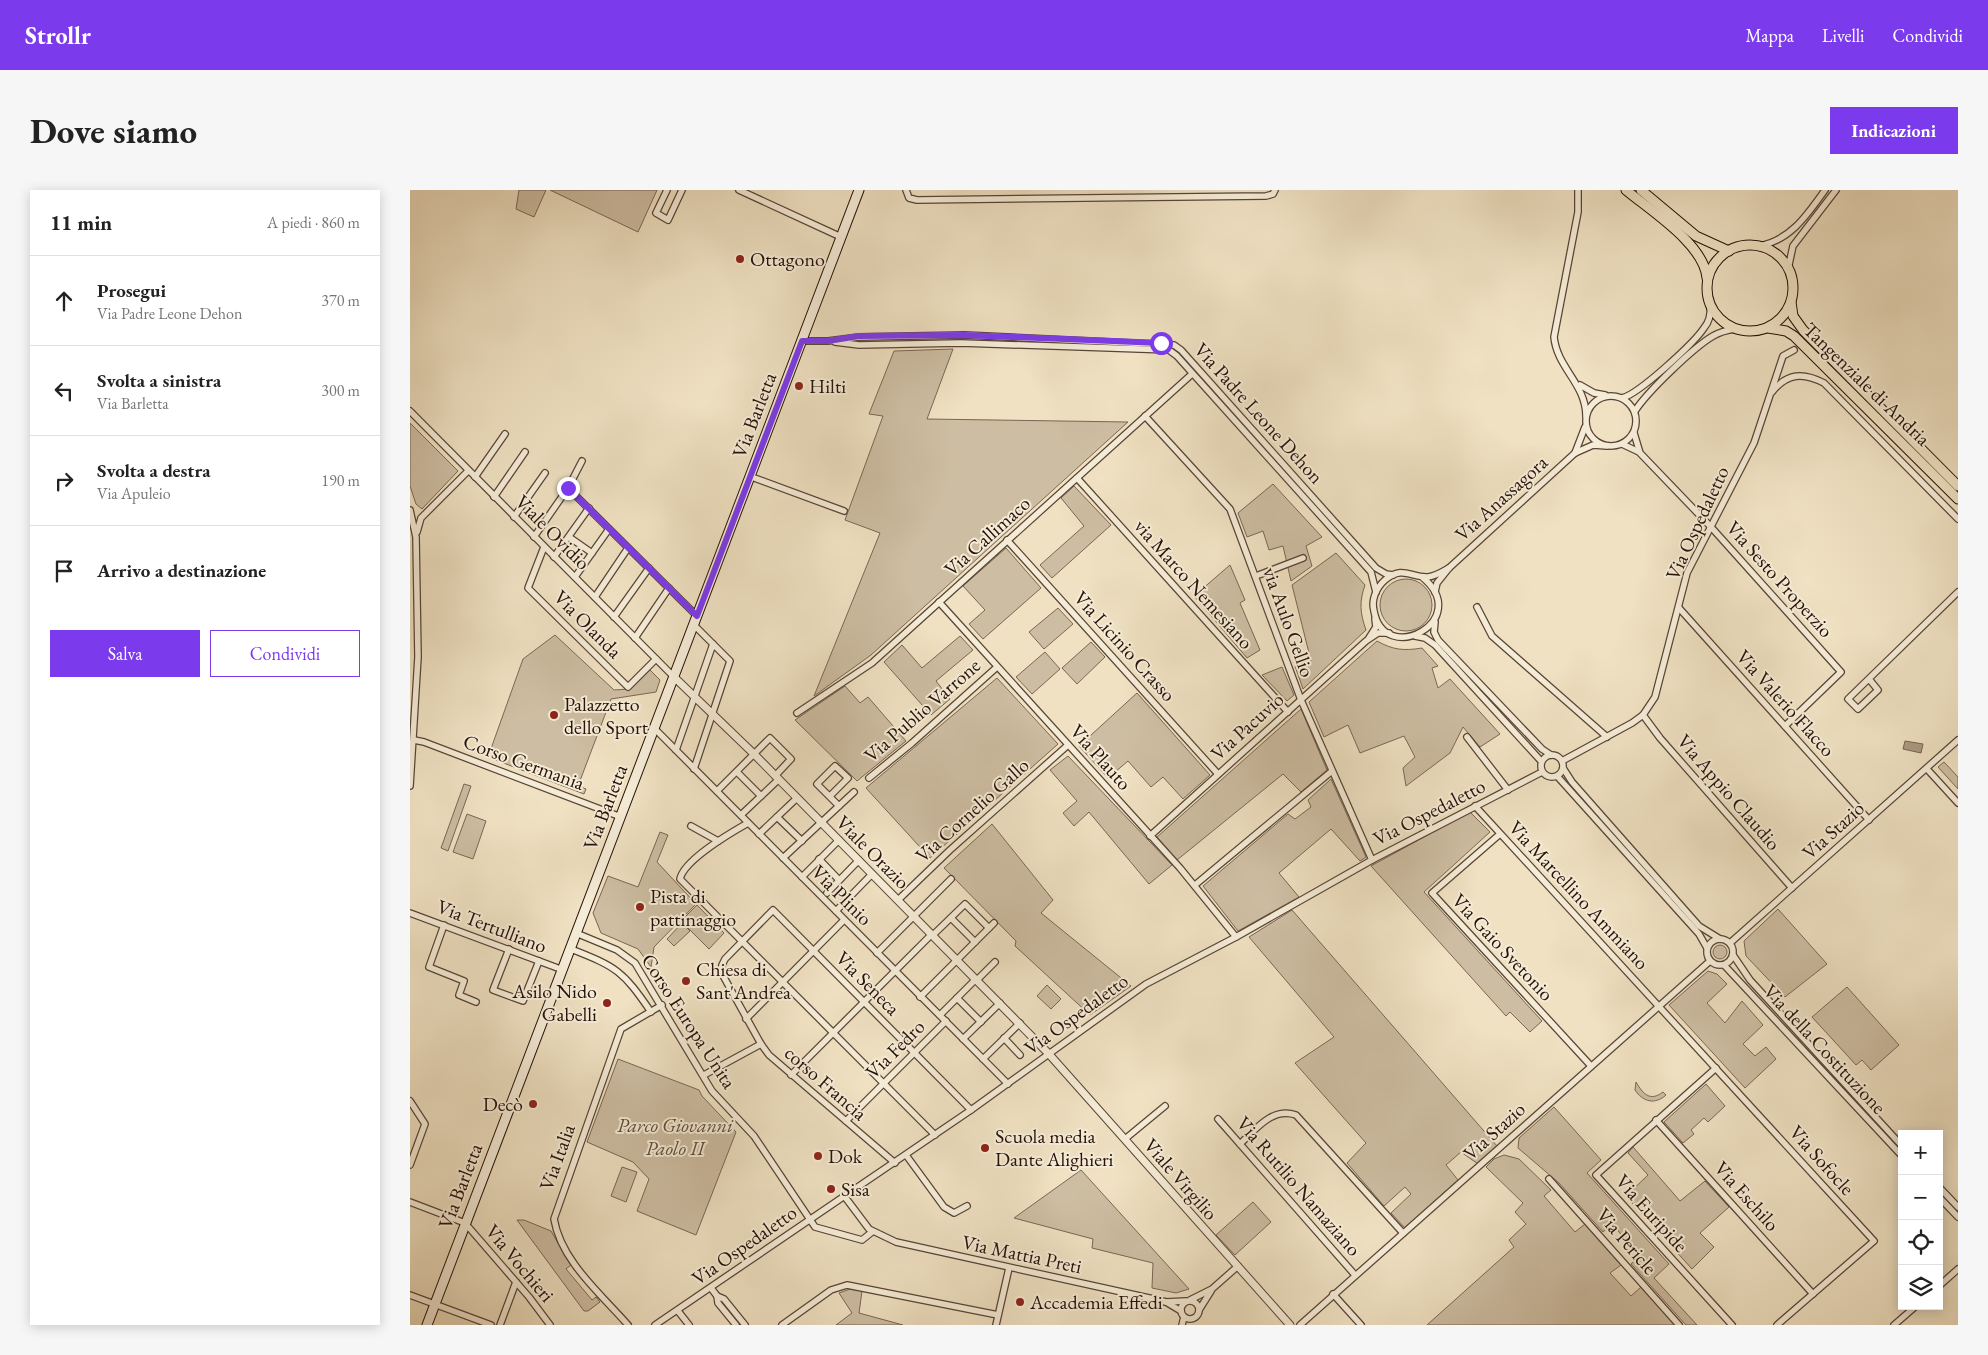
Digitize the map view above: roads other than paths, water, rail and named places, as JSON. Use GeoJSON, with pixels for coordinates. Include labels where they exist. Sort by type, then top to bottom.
{"type":"FeatureCollection","features":[{"type":"Feature","properties":{"kind":"main road","name":"Via Barletta"},"geometry":{"type":"LineString","coordinates":[[426,1325],[859,190]]}},
{"type":"Feature","properties":{"kind":"main road"},"geometry":{"type":"LineString","coordinates":[[1626,190],[1694,248],[1705,267],[1710,306],[1721,320],[1735,329]]}},
{"type":"Feature","properties":{"kind":"main road"},"geometry":{"type":"LineString","coordinates":[[1641,190],[1696,236],[1729,251]]}},
{"type":"Feature","properties":{"kind":"main road"},"geometry":{"type":"LineString","coordinates":[[1707,280],[1715,263],[1729,251],[1744,246],[1759,246],[1776,255],[1788,269]]}},
{"type":"Feature","properties":{"kind":"main road","name":"Tangenziale di Andria"},"geometry":{"type":"LineString","coordinates":[[1788,269],[1793,285],[1791,302],[1793,316],[1803,330],[1958,486]]}},
{"type":"Feature","properties":{"kind":"main road","name":"Tangenziale di Andria"},"geometry":{"type":"LineString","coordinates":[[1735,329],[1757,331],[1768,328],[1782,317],[1791,302]]}},
{"type":"Feature","properties":{"kind":"main road","name":"Tangenziale di Andria"},"geometry":{"type":"LineString","coordinates":[[1768,328],[1786,331],[1794,336],[1958,499]]}},
{"type":"Feature","properties":{"kind":"street"},"geometry":{"type":"LineString","coordinates":[[667,190],[656,213],[668,220],[682,190]]}},
{"type":"Feature","properties":{"kind":"street"},"geometry":{"type":"LineString","coordinates":[[739,190],[841,237]]}},
{"type":"Feature","properties":{"kind":"street"},"geometry":{"type":"LineString","coordinates":[[906,190],[909,198],[927,200],[1266,196],[1273,194],[1275,190]]}},
{"type":"Feature","properties":{"kind":"street"},"geometry":{"type":"LineString","coordinates":[[1578,190],[1578,212],[1554,337],[1557,354],[1576,382],[1585,402],[1586,424],[1593,438],[1607,446],[1622,444],[1634,433],[1637,418],[1635,411],[1622,398]]}},
{"type":"Feature","properties":{"kind":"street"},"geometry":{"type":"LineString","coordinates":[[1759,246],[1778,242],[1789,234],[1825,190]]}},
{"type":"Feature","properties":{"kind":"street"},"geometry":{"type":"LineString","coordinates":[[1788,269],[1793,246],[1836,190]]}},
{"type":"Feature","properties":{"kind":"street"},"geometry":{"type":"LineString","coordinates":[[1576,382],[1594,393],[1608,396],[1622,398],[1636,392],[1699,335],[1708,321],[1710,306]]}},
{"type":"Feature","properties":{"kind":"street"},"geometry":{"type":"LineString","coordinates":[[1635,411],[1645,396],[1707,340],[1723,332],[1735,329]]}},
{"type":"Feature","properties":{"kind":"street","name":"Via Padre Leone Dehon"},"geometry":{"type":"LineString","coordinates":[[828,341],[859,336],[964,335],[1174,345],[1181,350],[1376,568],[1386,574],[1394,575]]}},
{"type":"Feature","properties":{"kind":"street","name":"Via Padre Leone Dehon"},"geometry":{"type":"LineString","coordinates":[[802,341],[828,341],[859,345],[961,344],[1164,349],[1173,353],[1371,572],[1376,592]]}},
{"type":"Feature","properties":{"kind":"street","name":"Via Ospedaletto"},"geometry":{"type":"LineString","coordinates":[[1562,761],[1643,715],[1655,697],[1687,573],[1754,443],[1783,356],[1794,350]]}},
{"type":"Feature","properties":{"kind":"street","name":"Via Callimaco"},"geometry":{"type":"LineString","coordinates":[[797,713],[872,664],[1192,374]]}},
{"type":"Feature","properties":{"kind":"street"},"geometry":{"type":"LineString","coordinates":[[1770,394],[1779,383],[1798,375],[1811,376],[1824,383],[1958,519]]}},
{"type":"Feature","properties":{"kind":"street"},"geometry":{"type":"LineString","coordinates":[[1586,416],[1594,402],[1608,396]]}},
{"type":"Feature","properties":{"kind":"street","name":"Viale Ovidio"},"geometry":{"type":"LineString","coordinates":[[410,411],[674,676]]}},
{"type":"Feature","properties":{"kind":"street","name":"via Aulo Gellio"},"geometry":{"type":"LineString","coordinates":[[1145,416],[1230,509],[1301,700],[1372,860]]}},
{"type":"Feature","properties":{"kind":"street","name":"Via Anassagora"},"geometry":{"type":"LineString","coordinates":[[1575,453],[1584,434],[1586,424]]}},
{"type":"Feature","properties":{"kind":"street","name":"Via Sesto Properzio"},"geometry":{"type":"LineString","coordinates":[[1634,433],[1640,453]]}},
{"type":"Feature","properties":{"kind":"street"},"geometry":{"type":"LineString","coordinates":[[474,477],[505,434]]}},
{"type":"Feature","properties":{"kind":"street","name":"Via Sesto Properzio"},"geometry":{"type":"LineString","coordinates":[[1622,444],[1640,453],[1711,527],[1841,672],[1785,726]]}},
{"type":"Feature","properties":{"kind":"street","name":"Via Anassagora"},"geometry":{"type":"LineString","coordinates":[[1435,592],[1437,583],[1449,568],[1575,453],[1593,445],[1607,446]]}},
{"type":"Feature","properties":{"kind":"street"},"geometry":{"type":"LineString","coordinates":[[494,497],[526,452]]}},
{"type":"Feature","properties":{"kind":"street"},"geometry":{"type":"LineString","coordinates":[[534,537],[568,488],[582,461]]}},
{"type":"Feature","properties":{"kind":"street"},"geometry":{"type":"LineString","coordinates":[[414,541],[422,518],[468,471]]}},
{"type":"Feature","properties":{"kind":"street"},"geometry":{"type":"LineString","coordinates":[[514,516],[545,472]]}},
{"type":"Feature","properties":{"kind":"street"},"geometry":{"type":"LineString","coordinates":[[749,476],[844,511]]}},
{"type":"Feature","properties":{"kind":"street","name":"via Marco Nemesiano"},"geometry":{"type":"LineString","coordinates":[[1076,478],[1288,712]]}},
{"type":"Feature","properties":{"kind":"street"},"geometry":{"type":"LineString","coordinates":[[568,488],[669,588],[713,644],[730,661],[694,769]]}},
{"type":"Feature","properties":{"kind":"street"},"geometry":{"type":"LineString","coordinates":[[554,557],[589,508]]}},
{"type":"Feature","properties":{"kind":"street"},"geometry":{"type":"LineString","coordinates":[[410,510],[414,541],[418,657],[410,786]]}},
{"type":"Feature","properties":{"kind":"street"},"geometry":{"type":"LineString","coordinates":[[575,577],[610,529]]}},
{"type":"Feature","properties":{"kind":"street"},"geometry":{"type":"LineString","coordinates":[[568,537],[592,554]]}},
{"type":"Feature","properties":{"kind":"street","name":"Via Licinio Crasso"},"geometry":{"type":"LineString","coordinates":[[1007,540],[1218,774]]}},
{"type":"Feature","properties":{"kind":"street","name":"Via Olanda"},"geometry":{"type":"LineString","coordinates":[[544,546],[528,588],[628,686],[656,659]]}},
{"type":"Feature","properties":{"kind":"street"},"geometry":{"type":"LineString","coordinates":[[595,597],[628,548]]}},
{"type":"Feature","properties":{"kind":"street"},"geometry":{"type":"LineString","coordinates":[[1256,576],[1303,558]]}},
{"type":"Feature","properties":{"kind":"street"},"geometry":{"type":"LineString","coordinates":[[614,617],[648,568]]}},
{"type":"Feature","properties":{"kind":"street","name":"Via Anassagora"},"geometry":{"type":"LineString","coordinates":[[1422,577],[1436,576],[1449,568]]}},
{"type":"Feature","properties":{"kind":"street"},"geometry":{"type":"LineString","coordinates":[[1563,768],[1557,776],[1548,777],[1542,772],[1541,761],[1435,645],[1425,638],[1415,636],[1397,637],[1389,633],[1377,620],[1374,611],[1376,592],[1380,585],[1394,575],[1403,572],[1422,577],[1435,592],[1438,612],[1434,632],[1438,640],[1542,749],[1562,761],[1563,768],[1572,782],[1699,926],[1730,943]]}},
{"type":"Feature","properties":{"kind":"street"},"geometry":{"type":"LineString","coordinates":[[635,638],[669,588]]}},
{"type":"Feature","properties":{"kind":"street"},"geometry":{"type":"LineString","coordinates":[[1869,680],[1878,690],[1858,709],[1848,699],[1958,592]]}},
{"type":"Feature","properties":{"kind":"street","name":"Via Plauto"},"geometry":{"type":"LineString","coordinates":[[939,602],[1195,885],[1236,937]]}},
{"type":"Feature","properties":{"kind":"street"},"geometry":{"type":"LineString","coordinates":[[1477,607],[1492,636],[1607,737]]}},
{"type":"Feature","properties":{"kind":"street","name":"Via Valerio Flacco"},"geometry":{"type":"LineString","coordinates":[[1679,608],[1869,820]]}},
{"type":"Feature","properties":{"kind":"street","name":"Via Pacuvio"},"geometry":{"type":"LineString","coordinates":[[1366,641],[1376,627],[1374,611]]}},
{"type":"Feature","properties":{"kind":"street"},"geometry":{"type":"LineString","coordinates":[[1415,636],[1429,628],[1438,612]]}},
{"type":"Feature","properties":{"kind":"street","name":"Via Pacuvio"},"geometry":{"type":"LineString","coordinates":[[1150,836],[1366,641],[1378,634],[1389,633]]}},
{"type":"Feature","properties":{"kind":"street"},"geometry":{"type":"LineString","coordinates":[[676,750],[713,644]]}},
{"type":"Feature","properties":{"kind":"street"},"geometry":{"type":"LineString","coordinates":[[410,655],[418,657]]}},
{"type":"Feature","properties":{"kind":"street","name":"Via Publio Varrone"},"geometry":{"type":"LineString","coordinates":[[869,778],[912,743],[997,667]]}},
{"type":"Feature","properties":{"kind":"street","name":"Viale Orazio"},"geometry":{"type":"LineString","coordinates":[[674,676],[754,754],[1048,1053]]}},
{"type":"Feature","properties":{"kind":"street","name":"Via Appio Claudio"},"geometry":{"type":"LineString","coordinates":[[1643,715],[1660,738],[1792,888]]}},
{"type":"Feature","properties":{"kind":"street","name":"Via Plinio"},"geometry":{"type":"LineString","coordinates":[[654,728],[1008,1084]]}},
{"type":"Feature","properties":{"kind":"street"},"geometry":{"type":"LineString","coordinates":[[1467,737],[1508,790]]}},
{"type":"Feature","properties":{"kind":"street"},"geometry":{"type":"LineString","coordinates":[[717,791],[770,738],[792,759],[761,796],[741,815]]}},
{"type":"Feature","properties":{"kind":"street","name":"Corso Germania"},"geometry":{"type":"LineString","coordinates":[[414,740],[424,742],[621,817]]}},
{"type":"Feature","properties":{"kind":"street","name":"Via Stazio"},"geometry":{"type":"LineString","coordinates":[[1730,943],[1958,740]]}},
{"type":"Feature","properties":{"kind":"street","name":"Via Cornelio Gallo"},"geometry":{"type":"LineString","coordinates":[[898,900],[950,850],[1068,745]]}},
{"type":"Feature","properties":{"kind":"street"},"geometry":{"type":"LineString","coordinates":[[1541,761],[1551,755]]}},
{"type":"Feature","properties":{"kind":"street"},"geometry":{"type":"LineString","coordinates":[[830,796],[848,778],[836,766],[818,784],[839,806]]}},
{"type":"Feature","properties":{"kind":"street"},"geometry":{"type":"LineString","coordinates":[[1927,768],[1958,803]]}},
{"type":"Feature","properties":{"kind":"street"},"geometry":{"type":"LineString","coordinates":[[1195,885],[1332,771]]}},
{"type":"Feature","properties":{"kind":"street"},"geometry":{"type":"LineString","coordinates":[[736,772],[761,796]]}},
{"type":"Feature","properties":{"kind":"street","name":"Via Ospedaletto"},"geometry":{"type":"LineString","coordinates":[[655,1325],[895,1163],[1146,984],[1236,937],[1372,860],[1542,772]]}},
{"type":"Feature","properties":{"kind":"street"},"geometry":{"type":"LineString","coordinates":[[1557,776],[1699,934],[1707,948],[1710,961],[1716,965],[1724,965],[1730,961],[1733,955]]}},
{"type":"Feature","properties":{"kind":"street"},"geometry":{"type":"LineString","coordinates":[[784,858],[854,792]]}},
{"type":"Feature","properties":{"kind":"street"},"geometry":{"type":"LineString","coordinates":[[759,834],[797,798]]}},
{"type":"Feature","properties":{"kind":"street","name":"Via Marcellino Ammiano"},"geometry":{"type":"LineString","coordinates":[[1474,806],[1660,1006]]}},
{"type":"Feature","properties":{"kind":"street"},"geometry":{"type":"LineString","coordinates":[[777,817],[802,841]]}},
{"type":"Feature","properties":{"kind":"street"},"geometry":{"type":"LineString","coordinates":[[748,823],[718,841],[682,873],[680,879],[935,1135]]}},
{"type":"Feature","properties":{"kind":"street"},"geometry":{"type":"LineString","coordinates":[[692,826],[718,841]]}},
{"type":"Feature","properties":{"kind":"street","name":"Via Gaio Svetonio"},"geometry":{"type":"LineString","coordinates":[[1500,834],[1432,893],[1591,1066]]}},
{"type":"Feature","properties":{"kind":"street"},"geometry":{"type":"LineString","coordinates":[[802,877],[839,840]]}},
{"type":"Feature","properties":{"kind":"street"},"geometry":{"type":"LineString","coordinates":[[819,859],[839,880]]}},
{"type":"Feature","properties":{"kind":"street"},"geometry":{"type":"LineString","coordinates":[[826,893],[859,860]]}},
{"type":"Feature","properties":{"kind":"street"},"geometry":{"type":"LineString","coordinates":[[836,911],[872,874]]}},
{"type":"Feature","properties":{"kind":"street"},"geometry":{"type":"LineString","coordinates":[[878,953],[951,879]]}},
{"type":"Feature","properties":{"kind":"street"},"geometry":{"type":"LineString","coordinates":[[791,1075],[895,970],[965,904],[989,928]]}},
{"type":"Feature","properties":{"kind":"street","name":"Via Seneca"},"geometry":{"type":"LineString","coordinates":[[743,942],[774,910],[971,1110]]}},
{"type":"Feature","properties":{"kind":"street","name":"Via Tertulliano"},"geometry":{"type":"LineString","coordinates":[[410,912],[563,970]]}},
{"type":"Feature","properties":{"kind":"street"},"geometry":{"type":"LineString","coordinates":[[951,918],[975,942]]}},
{"type":"Feature","properties":{"kind":"street"},"geometry":{"type":"LineString","coordinates":[[746,1019],[844,920]]}},
{"type":"Feature","properties":{"kind":"street"},"geometry":{"type":"LineString","coordinates":[[920,997],[994,923]]}},
{"type":"Feature","properties":{"kind":"street"},"geometry":{"type":"LineString","coordinates":[[444,925],[429,967],[464,981],[459,995],[476,1002]]}},
{"type":"Feature","properties":{"kind":"street","name":"Corso Europa Unita"},"geometry":{"type":"LineString","coordinates":[[576,933],[630,958],[662,1005],[712,1091],[754,1136],[810,1220]]}},
{"type":"Feature","properties":{"kind":"street"},"geometry":{"type":"LineString","coordinates":[[1707,948],[1712,942],[1720,939]]}},
{"type":"Feature","properties":{"kind":"street","name":"corso Francia"},"geometry":{"type":"LineString","coordinates":[[743,942],[725,959],[721,972],[761,1044],[791,1075],[895,1163]]}},
{"type":"Feature","properties":{"kind":"street","name":"Via della Costituzione"},"geometry":{"type":"LineString","coordinates":[[1730,943],[1733,955],[1750,980],[1898,1142]]}},
{"type":"Feature","properties":{"kind":"street"},"geometry":{"type":"LineString","coordinates":[[571,949],[619,971],[630,982],[650,1012]]}},
{"type":"Feature","properties":{"kind":"street"},"geometry":{"type":"LineString","coordinates":[[509,950],[493,990],[523,1002],[539,961]]}},
{"type":"Feature","properties":{"kind":"street","name":"Via Stazio"},"geometry":{"type":"LineString","coordinates":[[1300,1325],[1710,961]]}},
{"type":"Feature","properties":{"kind":"street"},"geometry":{"type":"LineString","coordinates":[[940,1015],[995,962]]}},
{"type":"Feature","properties":{"kind":"street","name":"Via della Costituzione"},"geometry":{"type":"LineString","coordinates":[[1724,965],[1898,1152]]}},
{"type":"Feature","properties":{"kind":"street"},"geometry":{"type":"LineString","coordinates":[[957,998],[981,1022]]}},
{"type":"Feature","properties":{"kind":"street"},"geometry":{"type":"LineString","coordinates":[[963,1039],[1000,1004]]}},
{"type":"Feature","properties":{"kind":"street","name":"Via Italia"},"geometry":{"type":"LineString","coordinates":[[628,1325],[577,1267],[558,1236],[554,1218],[621,1029],[662,1005]]}},
{"type":"Feature","properties":{"kind":"street","name":"Via Sofocle"},"geometry":{"type":"LineString","coordinates":[[1660,1006],[1874,1241],[1777,1325]]}},
{"type":"Feature","properties":{"kind":"street","name":"Via Fedro"},"geometry":{"type":"LineString","coordinates":[[846,1121],[946,1021]]}},
{"type":"Feature","properties":{"kind":"street"},"geometry":{"type":"LineString","coordinates":[[983,1059],[1020,1023]]}},
{"type":"Feature","properties":{"kind":"street"},"geometry":{"type":"LineString","coordinates":[[1004,1038],[1020,1055]]}},
{"type":"Feature","properties":{"kind":"street"},"geometry":{"type":"LineString","coordinates":[[704,1075],[761,1044]]}},
{"type":"Feature","properties":{"kind":"street","name":"Viale Virgilio"},"geometry":{"type":"LineString","coordinates":[[1048,1053],[1290,1325]]}},
{"type":"Feature","properties":{"kind":"street","name":"Via Euripide"},"geometry":{"type":"LineString","coordinates":[[1716,1068],[1596,1175],[1732,1325]]}},
{"type":"Feature","properties":{"kind":"street"},"geometry":{"type":"LineString","coordinates":[[410,1101],[425,1124],[410,1165]]}},
{"type":"Feature","properties":{"kind":"street"},"geometry":{"type":"LineString","coordinates":[[1125,1139],[1165,1106]]}},
{"type":"Feature","properties":{"kind":"street"},"geometry":{"type":"LineString","coordinates":[[1240,1144],[1268,1118],[1287,1112],[1296,1115],[1403,1233]]}},
{"type":"Feature","properties":{"kind":"street","name":"Via Rutilio Namaziano"},"geometry":{"type":"LineString","coordinates":[[1218,1119],[1355,1275]]}},
{"type":"Feature","properties":{"kind":"street","name":"Via Eschilo"},"geometry":{"type":"LineString","coordinates":[[1656,1120],[1813,1294]]}},
{"type":"Feature","properties":{"kind":"street"},"geometry":{"type":"LineString","coordinates":[[906,1155],[944,1207],[954,1213],[967,1206]]}},
{"type":"Feature","properties":{"kind":"street","name":"Via Pericle"},"geometry":{"type":"LineString","coordinates":[[1549,1179],[1679,1325]]}},
{"type":"Feature","properties":{"kind":"street"},"geometry":{"type":"LineString","coordinates":[[1943,1191],[1958,1208]]}},
{"type":"Feature","properties":{"kind":"street","name":"Via Mattia Preti"},"geometry":{"type":"LineString","coordinates":[[845,1197],[872,1232],[896,1242],[1166,1302],[1188,1301]]}},
{"type":"Feature","properties":{"kind":"street"},"geometry":{"type":"LineString","coordinates":[[1943,1201],[1958,1217]]}},
{"type":"Feature","properties":{"kind":"street"},"geometry":{"type":"LineString","coordinates":[[410,1202],[464,1223]]}},
{"type":"Feature","properties":{"kind":"street"},"geometry":{"type":"LineString","coordinates":[[810,1220],[817,1229],[862,1240],[872,1232]]}},
{"type":"Feature","properties":{"kind":"street","name":"Via Vochieri"},"geometry":{"type":"LineString","coordinates":[[464,1223],[516,1282],[550,1325]]}},
{"type":"Feature","properties":{"kind":"street"},"geometry":{"type":"LineString","coordinates":[[1182,1325],[1182,1305],[1212,1289],[1238,1266]]}},
{"type":"Feature","properties":{"kind":"street"},"geometry":{"type":"LineString","coordinates":[[996,1325],[1009,1268]]}},
{"type":"Feature","properties":{"kind":"street"},"geometry":{"type":"LineString","coordinates":[[1943,1282],[1958,1269]]}},
{"type":"Feature","properties":{"kind":"street"},"geometry":{"type":"LineString","coordinates":[[500,1325],[516,1282]]}},
{"type":"Feature","properties":{"kind":"street"},"geometry":{"type":"LineString","coordinates":[[782,1325],[832,1290],[848,1285],[998,1316]]}},
{"type":"Feature","properties":{"kind":"street"},"geometry":{"type":"LineString","coordinates":[[712,1288],[717,1296],[718,1303],[736,1325]]}},
{"type":"Feature","properties":{"kind":"street"},"geometry":{"type":"LineString","coordinates":[[1190,1325],[1212,1289]]}},
{"type":"Feature","properties":{"kind":"street"},"geometry":{"type":"LineString","coordinates":[[410,1294],[491,1325]]}},
{"type":"Feature","properties":{"kind":"street"},"geometry":{"type":"LineString","coordinates":[[1333,1294],[1361,1325]]}},
{"type":"Feature","properties":{"kind":"street"},"geometry":{"type":"LineString","coordinates":[[717,1296],[724,1299],[745,1325]]}},
{"type":"Feature","properties":{"kind":"street"},"geometry":{"type":"LineString","coordinates":[[1188,1301],[1196,1302],[1199,1310]]}},
{"type":"Feature","properties":{"kind":"street","name":"Via Mattia Preti"},"geometry":{"type":"LineString","coordinates":[[1166,1302],[1183,1314]]}},
{"type":"Feature","properties":{"kind":"street"},"geometry":{"type":"LineString","coordinates":[[1894,1325],[1911,1310]]}},
{"type":"Feature","properties":{"kind":"street"},"geometry":{"type":"LineString","coordinates":[[678,1311],[689,1325]]}},
{"type":"Feature","properties":{"kind":"street"},"geometry":{"type":"LineString","coordinates":[[1183,1314],[1193,1318]]}},
{"type":"Feature","properties":{"kind":"place","name":"Ottagono"},"geometry":{"type":"Point","coordinates":[740,259]}},
{"type":"Feature","properties":{"kind":"place","name":"Hilti"},"geometry":{"type":"Point","coordinates":[799,386]}},
{"type":"Feature","properties":{"kind":"place","name":"Palazzetto dello Sport"},"geometry":{"type":"Point","coordinates":[554,715]}},
{"type":"Feature","properties":{"kind":"place","name":"Pista di pattinaggio"},"geometry":{"type":"Point","coordinates":[640,907]}},
{"type":"Feature","properties":{"kind":"place","name":"Chiesa di Sant'Andrea"},"geometry":{"type":"Point","coordinates":[686,981]}},
{"type":"Feature","properties":{"kind":"place","name":"Asilo Nido Gabelli"},"geometry":{"type":"Point","coordinates":[607,1003]}},
{"type":"Feature","properties":{"kind":"place","name":"Decò"},"geometry":{"type":"Point","coordinates":[533,1104]}},
{"type":"Feature","properties":{"kind":"place","name":"Scuola media Dante Alighieri"},"geometry":{"type":"Point","coordinates":[985,1148]}},
{"type":"Feature","properties":{"kind":"place","name":"Dok"},"geometry":{"type":"Point","coordinates":[818,1156]}},
{"type":"Feature","properties":{"kind":"place","name":"Sisa"},"geometry":{"type":"Point","coordinates":[831,1189]}},
{"type":"Feature","properties":{"kind":"place","name":"Accademia Effedi"},"geometry":{"type":"Point","coordinates":[1020,1302]}},
{"type":"Feature","properties":{"kind":"park label","name":"Parco Giovanni Paolo II"},"geometry":{"type":"Point","coordinates":[675,1136]}}]}
